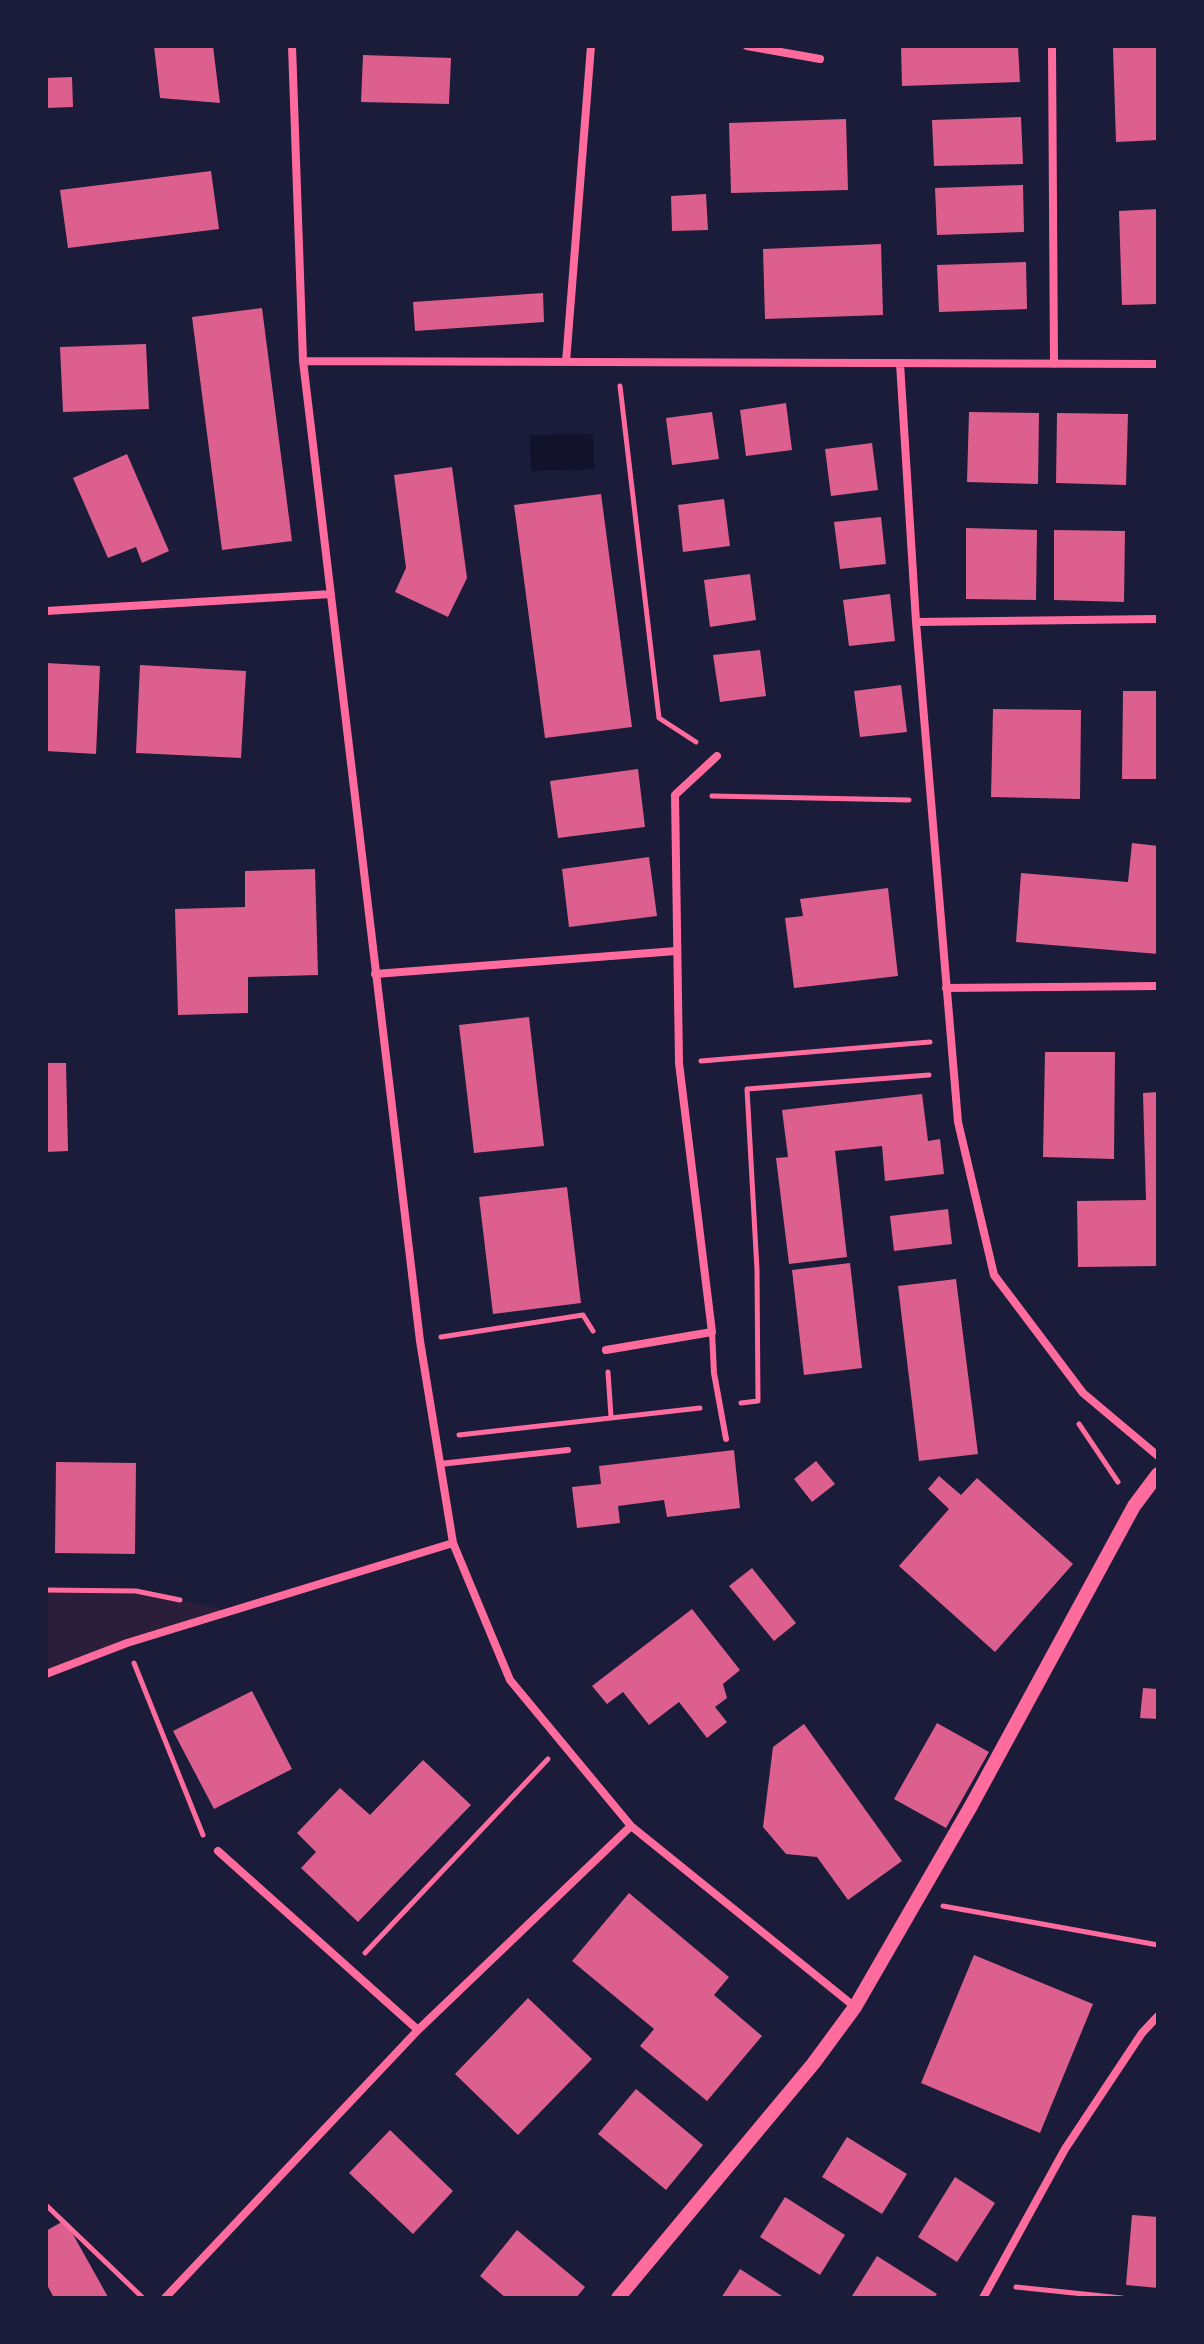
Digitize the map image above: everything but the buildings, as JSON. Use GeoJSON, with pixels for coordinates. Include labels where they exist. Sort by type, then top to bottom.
{"type":"FeatureCollection","features":[{"type":"Feature","properties":{"kind":"street"},"geometry":{"type":"LineString","coordinates":[[292,46],[303,361],[420,1341],[453,1543],[510,1680],[631,1826],[855,2007]]}},
{"type":"Feature","properties":{"kind":"street"},"geometry":{"type":"LineString","coordinates":[[566,362],[591,46]]}},
{"type":"Feature","properties":{"kind":"street"},"geometry":{"type":"LineString","coordinates":[[747,46],[820,59]]}},
{"type":"Feature","properties":{"kind":"street"},"geometry":{"type":"LineString","coordinates":[[1052,46],[1054,364]]}},
{"type":"Feature","properties":{"kind":"street"},"geometry":{"type":"LineString","coordinates":[[303,361],[1158,364]]}},
{"type":"Feature","properties":{"kind":"street"},"geometry":{"type":"LineString","coordinates":[[900,363],[916,622],[958,1122],[994,1275],[1083,1393],[1158,1456]]}},
{"type":"Feature","properties":{"kind":"street"},"geometry":{"type":"LineString","coordinates":[[46,611],[331,594]]}},
{"type":"Feature","properties":{"kind":"street"},"geometry":{"type":"LineString","coordinates":[[916,622],[1158,619]]}},
{"type":"Feature","properties":{"kind":"street"},"geometry":{"type":"LineString","coordinates":[[606,1350],[712,1332],[679,1063],[675,795],[717,756]]}},
{"type":"Feature","properties":{"kind":"street"},"geometry":{"type":"LineString","coordinates":[[375,974],[676,951]]}},
{"type":"Feature","properties":{"kind":"street"},"geometry":{"type":"LineString","coordinates":[[946,988],[1158,986]]}},
{"type":"Feature","properties":{"kind":"street"},"geometry":{"type":"LineString","coordinates":[[618,2298],[784,2099],[855,2007],[917,1901],[1134,1506],[1158,1474]]}},
{"type":"Feature","properties":{"kind":"street"},"geometry":{"type":"LineString","coordinates":[[46,1674],[127,1643],[453,1543]]}},
{"type":"Feature","properties":{"kind":"street"},"geometry":{"type":"LineString","coordinates":[[165,2298],[418,2030],[631,1826]]}},
{"type":"Feature","properties":{"kind":"street"},"geometry":{"type":"LineString","coordinates":[[218,1851],[418,2030]]}},
{"type":"Feature","properties":{"kind":"street"},"geometry":{"type":"LineString","coordinates":[[983,2298],[1065,2149],[1142,2033],[1158,2016]]}},
{"type":"Feature","properties":{"kind":"lane"},"geometry":{"type":"LineString","coordinates":[[712,1332],[714,1373],[726,1439]]}},
{"type":"Feature","properties":{"kind":"lane"},"geometry":{"type":"LineString","coordinates":[[440,1464],[568,1450]]}},
{"type":"Feature","properties":{"kind":"path"},"geometry":{"type":"LineString","coordinates":[[618,362],[659,718],[717,756]]}},
{"type":"Feature","properties":{"kind":"path"},"geometry":{"type":"LineString","coordinates":[[675,795],[930,801]]}},
{"type":"Feature","properties":{"kind":"path"},"geometry":{"type":"LineString","coordinates":[[679,1063],[951,1041]]}},
{"type":"Feature","properties":{"kind":"path"},"geometry":{"type":"LineString","coordinates":[[436,1437],[758,1401],[757,1270],[747,1089],[929,1074],[934,1089]]}},
{"type":"Feature","properties":{"kind":"path"},"geometry":{"type":"LineString","coordinates":[[420,1341],[583,1315],[606,1350],[611,1417]]}},
{"type":"Feature","properties":{"kind":"path"},"geometry":{"type":"LineString","coordinates":[[1077,1421],[1134,1506]]}},
{"type":"Feature","properties":{"kind":"path"},"geometry":{"type":"LineString","coordinates":[[46,1590],[136,1591],[232,1611]]}},
{"type":"Feature","properties":{"kind":"path"},"geometry":{"type":"LineString","coordinates":[[127,1643],[201,1833],[218,1851]]}},
{"type":"Feature","properties":{"kind":"path"},"geometry":{"type":"LineString","coordinates":[[351,1968],[562,1744]]}},
{"type":"Feature","properties":{"kind":"path"},"geometry":{"type":"LineString","coordinates":[[917,1901],[1158,1945]]}},
{"type":"Feature","properties":{"kind":"path"},"geometry":{"type":"LineString","coordinates":[[46,2205],[143,2298]]}},
{"type":"Feature","properties":{"kind":"path"},"geometry":{"type":"LineString","coordinates":[[990,2285],[1122,2298]]}},
{"type":"Feature","properties":{"kind":"shaded area"},"geometry":{"type":"Polygon","coordinates":[[[593,434],[594,469],[531,471],[530,435],[593,434]]]}},
{"type":"Feature","properties":{"kind":"shaded area"},"geometry":{"type":"Polygon","coordinates":[[[46,1590],[136,1591],[232,1611],[46,1674],[46,1590]]]}}]}
